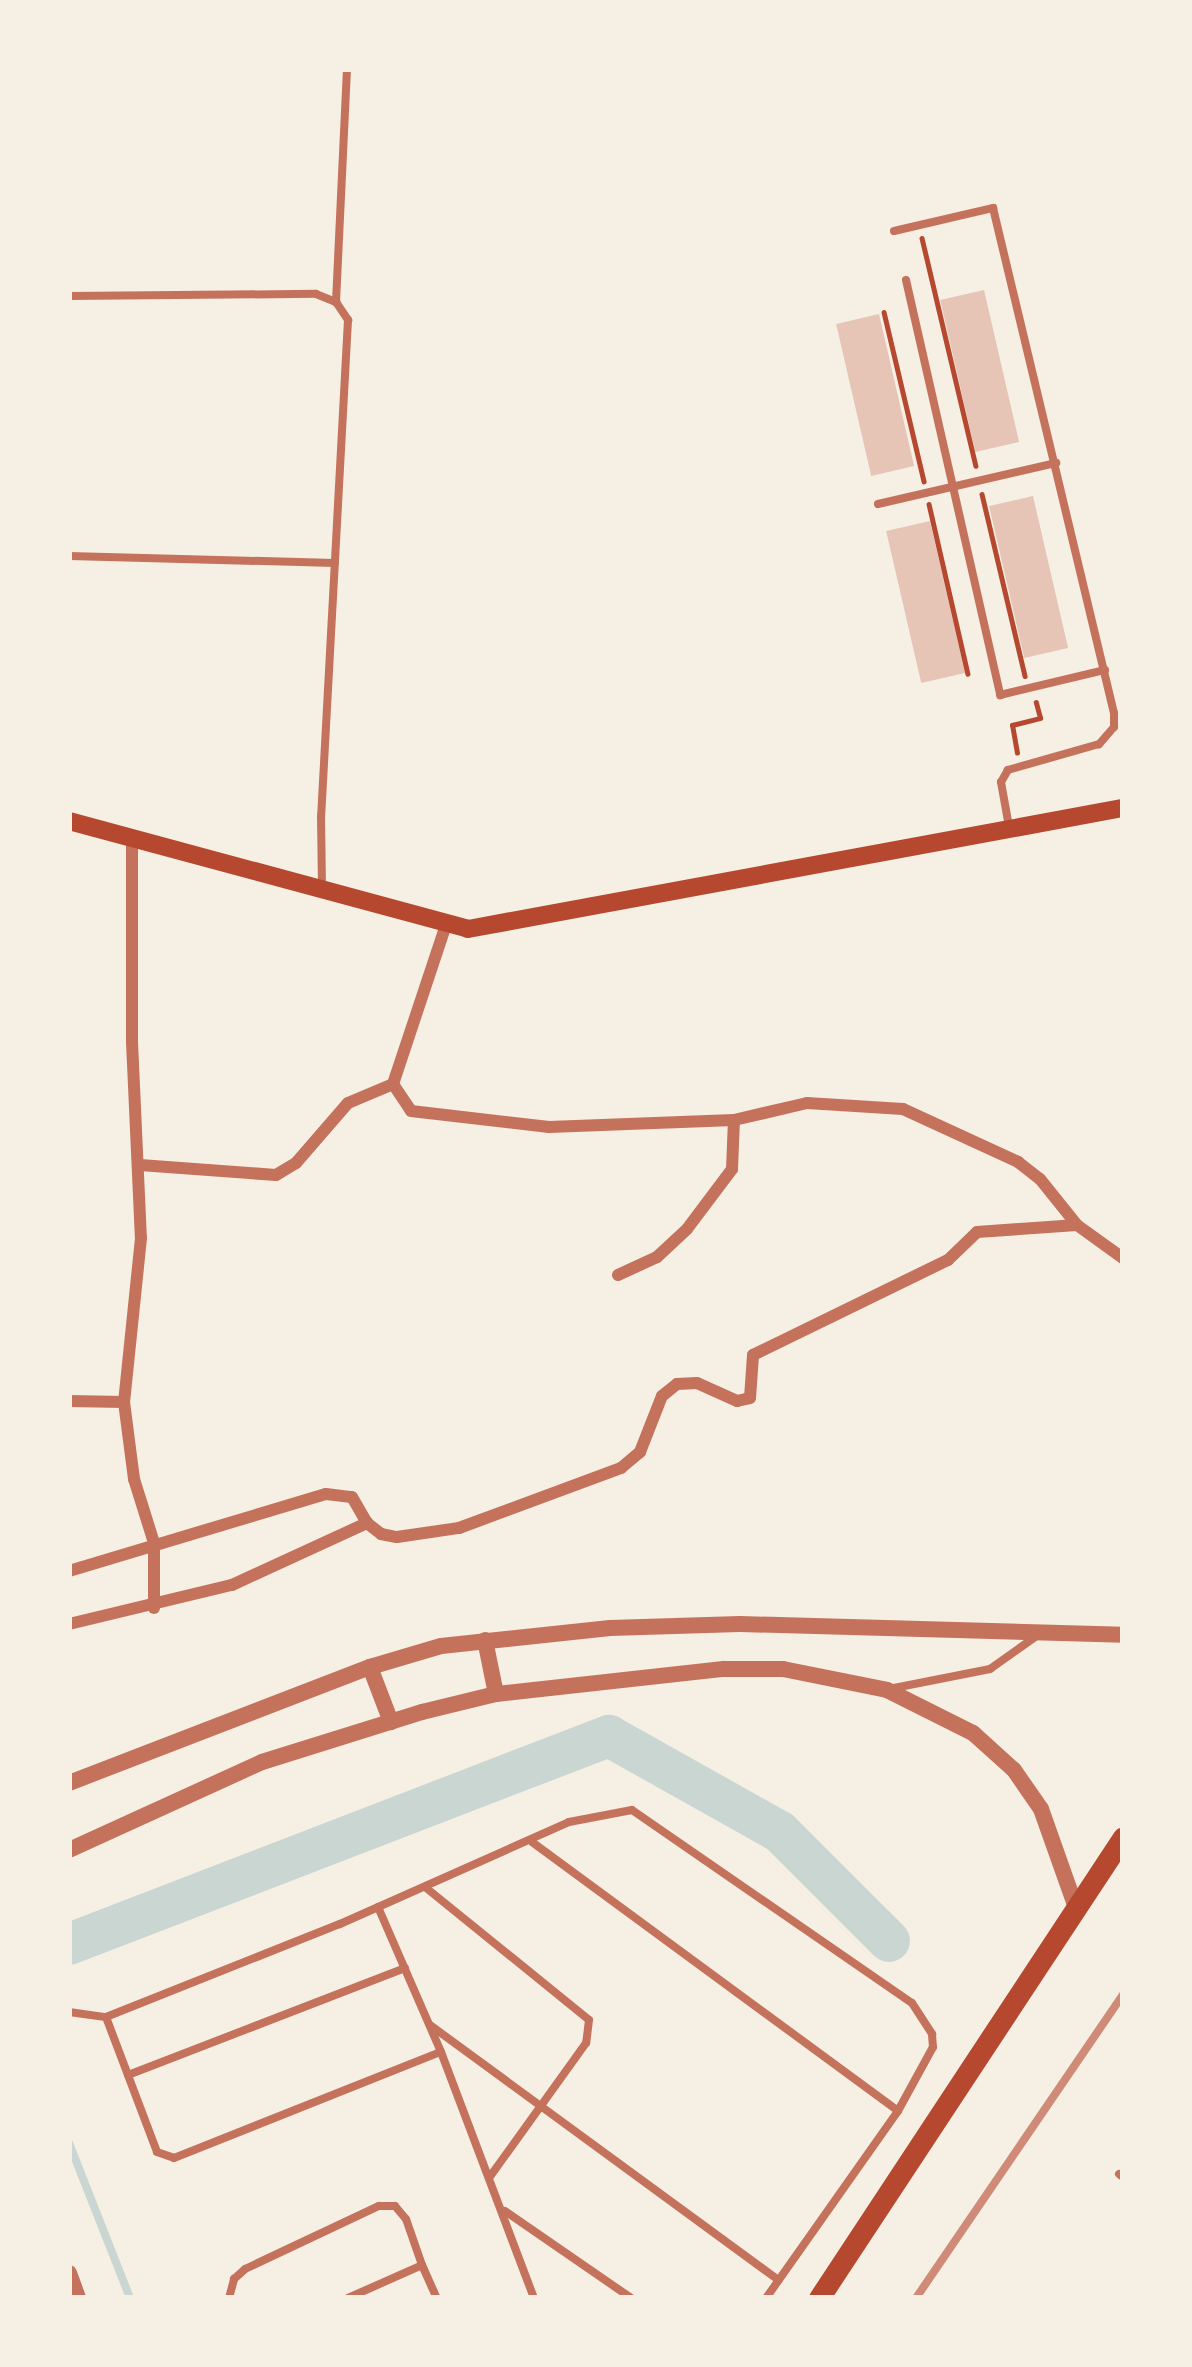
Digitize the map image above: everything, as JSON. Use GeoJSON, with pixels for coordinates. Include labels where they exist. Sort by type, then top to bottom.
{"type":"FeatureCollection","features":[{"type":"Feature","properties":{"kind":"main road"},"geometry":{"type":"LineString","coordinates":[[69,820],[446,926],[499,925],[1123,808]]}},
{"type":"Feature","properties":{"kind":"main road"},"geometry":{"type":"LineString","coordinates":[[818,2298],[1123,1837]]}},
{"type":"Feature","properties":{"kind":"street"},"geometry":{"type":"LineString","coordinates":[[132,836],[132,1042],[140,1238],[124,1402],[134,1479],[154,1543],[154,1608]]}},
{"type":"Feature","properties":{"kind":"street"},"geometry":{"type":"LineString","coordinates":[[140,1165],[276,1175],[296,1163],[348,1103],[393,1084],[446,926]]}},
{"type":"Feature","properties":{"kind":"street"},"geometry":{"type":"LineString","coordinates":[[393,1084],[411,1111],[548,1127],[734,1120],[807,1103],[903,1109],[1018,1162],[1040,1179],[1077,1225],[1123,1258]]}},
{"type":"Feature","properties":{"kind":"street"},"geometry":{"type":"LineString","coordinates":[[618,1275],[657,1257],[687,1229],[732,1169],[734,1120]]}},
{"type":"Feature","properties":{"kind":"street"},"geometry":{"type":"LineString","coordinates":[[69,1571],[326,1493],[352,1497],[367,1522],[397,1537],[459,1528],[595,1480],[640,1452],[662,1396],[677,1384],[698,1383],[737,1402],[751,1398],[754,1355],[947,1260],[977,1232],[1077,1225]]}},
{"type":"Feature","properties":{"kind":"street"},"geometry":{"type":"LineString","coordinates":[[69,1401],[124,1402]]}},
{"type":"Feature","properties":{"kind":"street"},"geometry":{"type":"LineString","coordinates":[[69,1624],[154,1608],[232,1585],[367,1522]]}},
{"type":"Feature","properties":{"kind":"street"},"geometry":{"type":"LineString","coordinates":[[69,1783],[370,1667],[441,1646],[740,1624],[1123,1635]]}},
{"type":"Feature","properties":{"kind":"street"},"geometry":{"type":"LineString","coordinates":[[485,1640],[496,1694]]}},
{"type":"Feature","properties":{"kind":"street"},"geometry":{"type":"LineString","coordinates":[[370,1667],[391,1722]]}},
{"type":"Feature","properties":{"kind":"street"},"geometry":{"type":"LineString","coordinates":[[69,1850],[262,1762],[496,1694],[724,1670],[783,1669],[887,1690],[953,1721],[1015,1770],[1041,1809],[1075,1905]]}},
{"type":"Feature","properties":{"kind":"street"},"geometry":{"type":"LineString","coordinates":[[69,2273],[78,2298]]}},
{"type":"Feature","properties":{"kind":"lane"},"geometry":{"type":"LineString","coordinates":[[336,302],[346,69]]}},
{"type":"Feature","properties":{"kind":"lane"},"geometry":{"type":"LineString","coordinates":[[894,231],[993,208],[1114,713],[1108,737],[1008,770],[1001,782],[1010,827]]}},
{"type":"Feature","properties":{"kind":"lane"},"geometry":{"type":"LineString","coordinates":[[906,280],[1000,695],[1105,670]]}},
{"type":"Feature","properties":{"kind":"lane"},"geometry":{"type":"LineString","coordinates":[[69,296],[316,294],[336,302],[348,320],[320,816],[322,892]]}},
{"type":"Feature","properties":{"kind":"lane"},"geometry":{"type":"LineString","coordinates":[[878,504],[1056,463]]}},
{"type":"Feature","properties":{"kind":"lane"},"geometry":{"type":"LineString","coordinates":[[69,556],[334,563]]}},
{"type":"Feature","properties":{"kind":"lane"},"geometry":{"type":"LineString","coordinates":[[887,1690],[990,1669],[1037,1636]]}},
{"type":"Feature","properties":{"kind":"lane"},"geometry":{"type":"LineString","coordinates":[[69,2012],[106,2017],[378,1907],[569,1822],[632,1810],[912,2003],[925,2019],[933,2047],[898,2111],[766,2298]]}},
{"type":"Feature","properties":{"kind":"lane"},"geometry":{"type":"LineString","coordinates":[[531,1841],[898,2111]]}},
{"type":"Feature","properties":{"kind":"lane"},"geometry":{"type":"LineString","coordinates":[[424,1887],[590,2020],[586,2043],[490,2176]]}},
{"type":"Feature","properties":{"kind":"lane"},"geometry":{"type":"LineString","coordinates":[[378,1907],[441,2052],[534,2298]]}},
{"type":"Feature","properties":{"kind":"lane"},"geometry":{"type":"LineString","coordinates":[[128,2075],[405,1968]]}},
{"type":"Feature","properties":{"kind":"lane"},"geometry":{"type":"LineString","coordinates":[[106,2017],[157,2152],[174,2158],[441,2052]]}},
{"type":"Feature","properties":{"kind":"lane"},"geometry":{"type":"LineString","coordinates":[[430,2025],[779,2280]]}},
{"type":"Feature","properties":{"kind":"lane"},"geometry":{"type":"LineString","coordinates":[[230,2298],[234,2279],[245,2269],[379,2206],[395,2206],[406,2219],[437,2298]]}},
{"type":"Feature","properties":{"kind":"lane"},"geometry":{"type":"LineString","coordinates":[[504,2211],[631,2298]]}},
{"type":"Feature","properties":{"kind":"lane"},"geometry":{"type":"LineString","coordinates":[[348,2298],[422,2265]]}},
{"type":"Feature","properties":{"kind":"building"},"geometry":{"type":"Polygon","coordinates":[[[984,290],[1019,442],[975,452],[940,300],[984,290]]]}},
{"type":"Feature","properties":{"kind":"building"},"geometry":{"type":"Polygon","coordinates":[[[879,314],[914,466],[871,476],[836,324],[879,314]]]}},
{"type":"Feature","properties":{"kind":"building"},"geometry":{"type":"Polygon","coordinates":[[[1033,496],[1068,648],[1024,658],[989,506],[1033,496]]]}},
{"type":"Feature","properties":{"kind":"building"},"geometry":{"type":"Polygon","coordinates":[[[930,521],[965,673],[921,683],[886,531],[930,521]]]}},
{"type":"Feature","properties":{"kind":"waterway"},"geometry":{"type":"LineString","coordinates":[[69,1944],[609,1736],[780,1832],[889,1941]]}},
{"type":"Feature","properties":{"kind":"waterway"},"geometry":{"type":"LineString","coordinates":[[69,2143],[130,2298]]}},
{"type":"Feature","properties":{"kind":"railway"},"geometry":{"type":"LineString","coordinates":[[916,2298],[1123,1994]]}}]}
